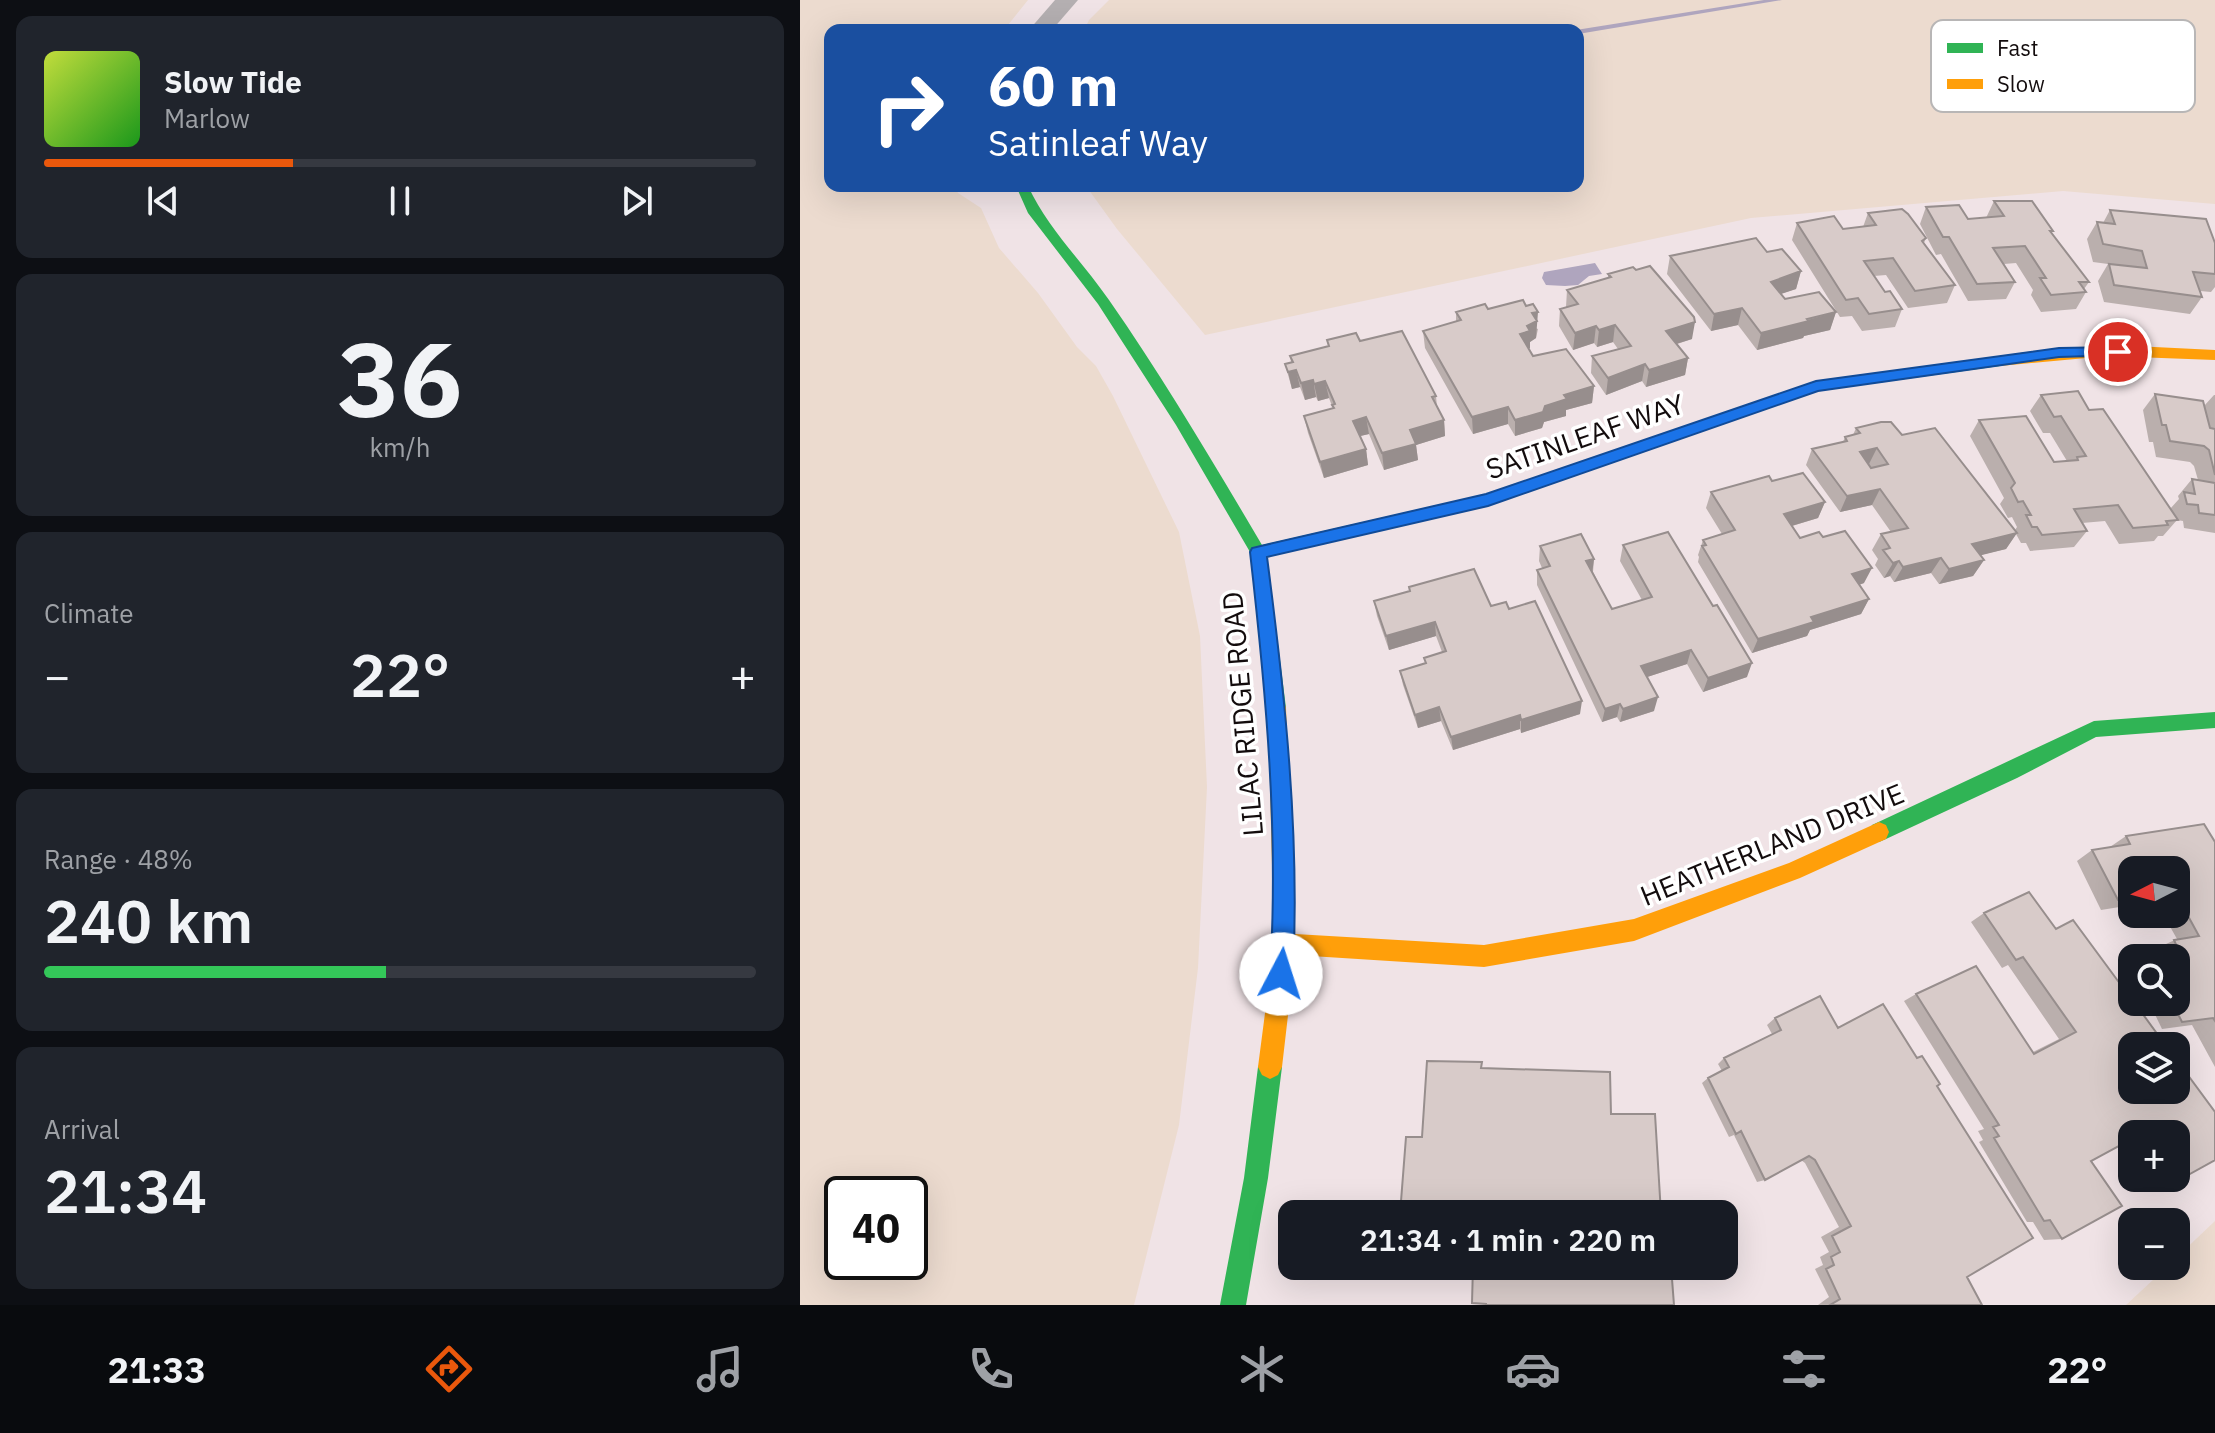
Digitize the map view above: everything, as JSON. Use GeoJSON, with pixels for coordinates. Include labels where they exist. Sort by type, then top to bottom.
{"type":"FeatureCollection","features":[{"type":"Feature","properties":{"kind":"street"},"geometry":{"type":"LineString","coordinates":[[1045,24],[1067,0]]}},
{"type":"Feature","properties":{"kind":"street","name":"LILAC RIDGE ROAD"},"geometry":{"type":"LineString","coordinates":[[1025,192],[1034,213],[1103,301],[1182,422],[1258,552],[1275,673],[1285,944],[1256,1178],[1233,1305]]}},
{"type":"Feature","properties":{"kind":"street","name":"SATINLEAF WAY"},"geometry":{"type":"LineString","coordinates":[[1258,552],[1488,500],[1816,386],[2059,353],[2178,351],[2215,355]]}},
{"type":"Feature","properties":{"kind":"street","name":"HEATHERLAND DRIVE"},"geometry":{"type":"LineString","coordinates":[[1285,944],[1484,956],[1634,930],[1793,871],[2010,772],[2094,729],[2215,720]]}},
{"type":"Feature","properties":{"kind":"shaded area"},"geometry":{"type":"Polygon","coordinates":[[[800,0],[1028,0],[1009,24],[824,24],[824,192],[957,192],[981,208],[999,248],[1038,293],[1077,347],[1096,366],[1179,532],[1200,636],[1207,787],[1198,968],[1179,1125],[1134,1305],[800,1305],[800,0]]]}},
{"type":"Feature","properties":{"kind":"shaded area"},"geometry":{"type":"Polygon","coordinates":[[[1109,0],[2215,0],[2215,204],[2063,191],[1751,218],[1205,335],[1090,192],[1584,192],[1584,24],[1087,24],[1109,0]]]}},
{"type":"Feature","properties":{"kind":"shaded area"},"geometry":{"type":"Polygon","coordinates":[[[1595,263],[1602,274],[1589,276],[1578,285],[1546,285],[1542,278],[1544,272],[1595,263]]]}},
{"type":"Feature","properties":{"kind":"shaded area"},"geometry":{"type":"Polygon","coordinates":[[[2215,1221],[2215,1305],[2126,1305],[2153,1280],[2190,1280],[2190,1245],[2215,1221]]]}},
{"type":"Feature","properties":{"kind":"building"},"geometry":{"type":"Polygon","coordinates":[[[1994,201],[2032,201],[2053,231],[2050,231],[2089,282],[2079,282],[2086,292],[2051,295],[2040,278],[2046,278],[2025,246],[1993,248],[2015,282],[1977,284],[1949,237],[1943,237],[1926,207],[1959,205],[1968,219],[2004,216],[1994,201]]]}},
{"type":"Feature","properties":{"kind":"building"},"geometry":{"type":"Polygon","coordinates":[[[1902,209],[1926,238],[1922,241],[1955,285],[1915,291],[1893,258],[1864,261],[1885,292],[1890,291],[1902,309],[1869,314],[1858,298],[1846,300],[1797,223],[1834,216],[1843,229],[1876,225],[1868,213],[1902,209]]]}},
{"type":"Feature","properties":{"kind":"building"},"geometry":{"type":"Polygon","coordinates":[[[2110,210],[2206,219],[2215,243],[2215,274],[2193,272],[2202,297],[2114,285],[2109,264],[2147,268],[2142,251],[2103,244],[2097,222],[2115,224],[2110,210]]]}},
{"type":"Feature","properties":{"kind":"building"},"geometry":{"type":"Polygon","coordinates":[[[1756,238],[1767,252],[1782,249],[1801,271],[1771,282],[1785,299],[1819,292],[1836,312],[1761,333],[1742,308],[1714,314],[1670,256],[1756,238]]]}},
{"type":"Feature","properties":{"kind":"building"},"geometry":{"type":"Polygon","coordinates":[[[1650,266],[1694,317],[1695,322],[1666,331],[1688,358],[1649,370],[1645,364],[1608,378],[1592,356],[1631,346],[1615,325],[1599,330],[1596,326],[1575,333],[1560,309],[1578,304],[1567,290],[1611,277],[1608,274],[1650,266]]]}},
{"type":"Feature","properties":{"kind":"building"},"geometry":{"type":"Polygon","coordinates":[[[1523,300],[1526,306],[1533,304],[1538,312],[1532,313],[1537,321],[1527,326],[1530,331],[1520,334],[1533,356],[1566,349],[1594,386],[1564,395],[1567,399],[1545,406],[1543,412],[1515,420],[1508,407],[1472,417],[1423,331],[1461,320],[1456,312],[1485,304],[1488,309],[1523,300]]]}},
{"type":"Feature","properties":{"kind":"building"},"geometry":{"type":"Polygon","coordinates":[[[1402,331],[1436,396],[1432,397],[1444,420],[1410,430],[1416,444],[1382,453],[1366,417],[1353,421],[1366,449],[1320,462],[1304,416],[1334,408],[1332,405],[1335,404],[1325,381],[1301,383],[1296,370],[1288,372],[1285,364],[1293,362],[1290,356],[1329,346],[1327,340],[1356,333],[1360,341],[1402,331]]]}},
{"type":"Feature","properties":{"kind":"building"},"geometry":{"type":"Polygon","coordinates":[[[2078,391],[2089,410],[2103,409],[2178,520],[2166,521],[2168,525],[2133,528],[2118,505],[2074,509],[2087,531],[2042,535],[2037,527],[2032,527],[2026,515],[2031,515],[2023,501],[2018,502],[2011,488],[2015,483],[1979,420],[2026,416],[2054,462],[2078,460],[2077,457],[2086,456],[2061,416],[2054,417],[2041,395],[2078,391]]]}},
{"type":"Feature","properties":{"kind":"building"},"geometry":{"type":"Polygon","coordinates":[[[2155,394],[2203,401],[2210,428],[2215,429],[2215,475],[2209,450],[2204,446],[2170,441],[2166,425],[2162,425],[2155,394]]]}},
{"type":"Feature","properties":{"kind":"building"},"geometry":{"type":"Polygon","coordinates":[[[1891,422],[1902,435],[1935,428],[2017,533],[1972,544],[1984,560],[1949,569],[1941,558],[1903,567],[1899,561],[1893,563],[1883,550],[1890,548],[1881,534],[1908,528],[1880,489],[1847,496],[1812,449],[1847,441],[1845,437],[1860,433],[1856,428],[1891,422]],[[1877,448],[1860,452],[1871,468],[1888,464],[1877,448]]]}},
{"type":"Feature","properties":{"kind":"building"},"geometry":{"type":"Polygon","coordinates":[[[1803,473],[1825,502],[1784,514],[1800,538],[1819,532],[1823,537],[1845,531],[1872,568],[1852,574],[1869,599],[1811,617],[1814,622],[1758,639],[1702,546],[1706,545],[1703,540],[1735,530],[1711,492],[1769,476],[1772,481],[1803,473]]]}},
{"type":"Feature","properties":{"kind":"building"},"geometry":{"type":"Polygon","coordinates":[[[2192,479],[2215,483],[2215,515],[2199,513],[2198,505],[2187,504],[2184,492],[2195,494],[2192,479]]]}},
{"type":"Feature","properties":{"kind":"building"},"geometry":{"type":"Polygon","coordinates":[[[1668,532],[1752,663],[1708,678],[1691,650],[1641,666],[1658,697],[1623,709],[1620,704],[1605,709],[1537,570],[1550,566],[1540,546],[1581,534],[1594,559],[1586,561],[1612,609],[1652,597],[1623,545],[1668,532]]]}},
{"type":"Feature","properties":{"kind":"building"},"geometry":{"type":"Polygon","coordinates":[[[1474,569],[1491,606],[1506,602],[1509,609],[1535,601],[1582,701],[1521,720],[1520,715],[1451,737],[1439,707],[1415,715],[1400,671],[1426,663],[1424,658],[1446,651],[1435,622],[1386,636],[1374,601],[1410,591],[1409,587],[1474,569]]]}},
{"type":"Feature","properties":{"kind":"building"},"geometry":{"type":"Polygon","coordinates":[[[2204,824],[2215,842],[2215,1021],[2213,1018],[2182,1022],[2179,1016],[2190,1016],[2190,944],[2176,944],[2174,940],[2199,936],[2190,920],[2190,856],[2118,856],[2118,900],[2092,850],[2130,844],[2126,836],[2204,824]]]}},
{"type":"Feature","properties":{"kind":"building"},"geometry":{"type":"Polygon","coordinates":[[[2029,892],[2056,929],[2073,920],[2118,981],[2118,1016],[2144,1016],[2156,1032],[2118,1032],[2118,1104],[2190,1104],[2190,1078],[2215,1112],[2215,1160],[2190,1174],[2190,1120],[2118,1120],[2118,1147],[2091,1161],[2122,1206],[2062,1239],[2050,1220],[2044,1221],[1994,1138],[1999,1136],[1993,1127],[1999,1125],[1916,994],[1976,966],[2034,1054],[2076,1032],[2023,957],[2016,960],[1984,913],[2029,892]]]}},
{"type":"Feature","properties":{"kind":"building"},"geometry":{"type":"Polygon","coordinates":[[[1820,996],[1838,1028],[1883,1004],[1917,1058],[1922,1056],[1940,1084],[1937,1086],[2033,1238],[1967,1277],[1982,1305],[1830,1305],[1840,1299],[1826,1269],[1834,1265],[1831,1257],[1840,1252],[1832,1236],[1851,1226],[1815,1160],[1809,1156],[1765,1180],[1741,1131],[1736,1134],[1708,1078],[1729,1067],[1724,1058],[1781,1030],[1775,1018],[1820,996]]]}},
{"type":"Feature","properties":{"kind":"building"},"geometry":{"type":"Polygon","coordinates":[[[1427,1061],[1482,1062],[1481,1068],[1610,1072],[1611,1114],[1655,1114],[1660,1200],[1401,1200],[1406,1137],[1422,1137],[1427,1061]]]}},
{"type":"Feature","properties":{"kind":"building"},"geometry":{"type":"Polygon","coordinates":[[[1473,1280],[1672,1280],[1674,1305],[1486,1305],[1472,1303],[1473,1280]]]}},
{"type":"Feature","properties":{"kind":"waterway"},"geometry":{"type":"LineString","coordinates":[[1584,31],[1778,0]]}},
{"type":"Feature","properties":{"kind":"traffic: fast"},"geometry":{"type":"LineString","coordinates":[[1025,192],[1034,213],[1103,301],[1182,422],[1258,552],[1277,708]]}},
{"type":"Feature","properties":{"kind":"traffic: fast"},"geometry":{"type":"LineString","coordinates":[[1258,552],[1488,500],[1816,386],[2000,361]]}},
{"type":"Feature","properties":{"kind":"traffic: fast"},"geometry":{"type":"LineString","coordinates":[[1879,832],[2010,772],[2094,729],[2215,720]]}},
{"type":"Feature","properties":{"kind":"traffic: fast"},"geometry":{"type":"LineString","coordinates":[[1233,1305],[1256,1178],[1270,1067]]}},
{"type":"Feature","properties":{"kind":"traffic: slow"},"geometry":{"type":"LineString","coordinates":[[2000,361],[2108,351],[2215,355]]}},
{"type":"Feature","properties":{"kind":"traffic: slow"},"geometry":{"type":"LineString","coordinates":[[1270,1067],[1285,944],[1277,708]]}},
{"type":"Feature","properties":{"kind":"traffic: slow"},"geometry":{"type":"LineString","coordinates":[[1285,944],[1484,956],[1634,930],[1793,871],[1879,832]]}},
{"type":"Feature","properties":{"kind":"route"},"geometry":{"type":"LineString","coordinates":[[1281,974],[1285,917],[1277,700],[1258,552],[1488,500],[1816,386],[2059,353],[2118,352]]}}]}
